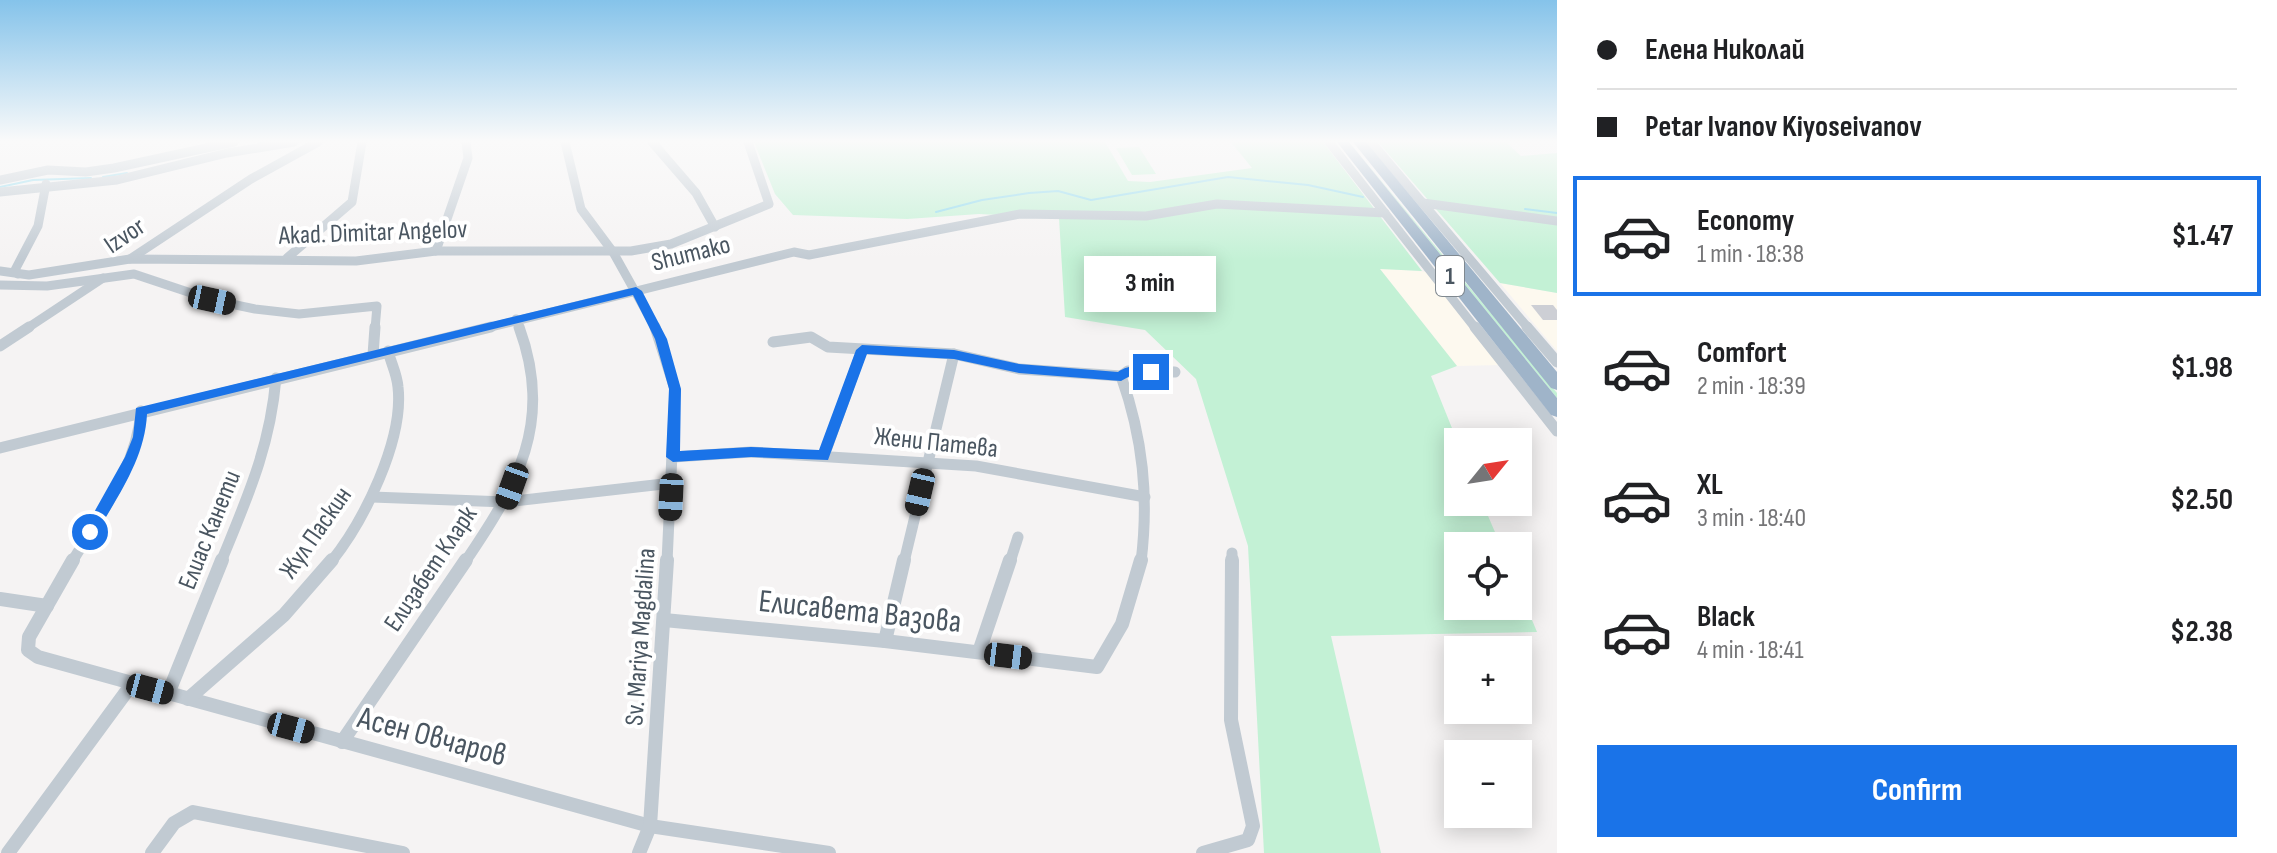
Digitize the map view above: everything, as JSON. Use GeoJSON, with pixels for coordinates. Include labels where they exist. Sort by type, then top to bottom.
{"type":"FeatureCollection","features":[{"type":"Feature","properties":{"kind":"highway","name":"1"},"geometry":{"type":"LineString","coordinates":[[1377,182],[1553,386]]}},
{"type":"Feature","properties":{"kind":"highway","name":"1"},"geometry":{"type":"LineString","coordinates":[[1391,182],[1553,386]]}},
{"type":"Feature","properties":{"kind":"highway"},"geometry":{"type":"LineString","coordinates":[[1553,386],[1557,412]]}},
{"type":"Feature","properties":{"kind":"street"},"geometry":{"type":"LineString","coordinates":[[0,192],[46,184],[96,182]]}},
{"type":"Feature","properties":{"kind":"street","name":"Izvor"},"geometry":{"type":"LineString","coordinates":[[0,346],[247,182]]}},
{"type":"Feature","properties":{"kind":"street"},"geometry":{"type":"LineString","coordinates":[[287,258],[352,202],[355,182]]}},
{"type":"Feature","properties":{"kind":"street"},"geometry":{"type":"LineString","coordinates":[[436,251],[460,182]]}},
{"type":"Feature","properties":{"kind":"street","name":"Sv. Mariya Magdalina"},"geometry":{"type":"LineString","coordinates":[[575,182],[581,209],[613,252],[661,339],[675,389],[650,826],[639,853]]}},
{"type":"Feature","properties":{"kind":"street"},"geometry":{"type":"LineString","coordinates":[[686,182],[715,227]]}},
{"type":"Feature","properties":{"kind":"street","name":"Akad. Dimitar Angelov"},"geometry":{"type":"LineString","coordinates":[[0,271],[18,274],[130,259],[356,261],[436,251],[613,252],[659,247],[769,204],[761,182]]}},
{"type":"Feature","properties":{"kind":"street"},"geometry":{"type":"LineString","coordinates":[[1360,182],[1557,431]]}},
{"type":"Feature","properties":{"kind":"street"},"geometry":{"type":"LineString","coordinates":[[1405,182],[1557,362]]}},
{"type":"Feature","properties":{"kind":"street"},"geometry":{"type":"LineString","coordinates":[[18,274],[15,270],[38,226],[46,184]]}},
{"type":"Feature","properties":{"kind":"street"},"geometry":{"type":"LineString","coordinates":[[1423,203],[1557,221]]}},
{"type":"Feature","properties":{"kind":"street","name":"Shumako"},"geometry":{"type":"LineString","coordinates":[[0,448],[794,252],[809,255],[1020,214],[1146,216],[1217,204],[1385,213]]}},
{"type":"Feature","properties":{"kind":"street"},"geometry":{"type":"LineString","coordinates":[[0,285],[47,286],[134,274],[212,300],[299,314],[377,306],[373,355]]}},
{"type":"Feature","properties":{"kind":"street","name":"Елизабет Кларк"},"geometry":{"type":"LineString","coordinates":[[342,742],[506,502],[534,419],[535,389],[531,359],[516,319]]}},
{"type":"Feature","properties":{"kind":"street"},"geometry":{"type":"LineString","coordinates":[[773,342],[811,337],[828,347],[954,354],[1019,369],[1121,376],[1128,371],[1175,372]]}},
{"type":"Feature","properties":{"kind":"street"},"geometry":{"type":"LineString","coordinates":[[824,456],[862,350]]}},
{"type":"Feature","properties":{"kind":"street","name":"Жул Паскин"},"geometry":{"type":"LineString","coordinates":[[188,699],[249,648],[308,591],[372,497],[389,452],[398,405],[398,384],[388,351]]}},
{"type":"Feature","properties":{"kind":"street"},"geometry":{"type":"LineString","coordinates":[[885,641],[954,354]]}},
{"type":"Feature","properties":{"kind":"street"},"geometry":{"type":"LineString","coordinates":[[1121,376],[1135,410],[1144,464],[1145,497]]}},
{"type":"Feature","properties":{"kind":"street","name":"Елиас Канети"},"geometry":{"type":"LineString","coordinates":[[168,694],[264,455],[273,414],[276,378]]}},
{"type":"Feature","properties":{"kind":"street"},"geometry":{"type":"LineString","coordinates":[[0,599],[47,606],[132,458],[139,437],[141,411]]}},
{"type":"Feature","properties":{"kind":"street","name":"Жени Патева"},"geometry":{"type":"LineString","coordinates":[[673,457],[751,452],[976,466],[1145,497]]}},
{"type":"Feature","properties":{"kind":"street"},"geometry":{"type":"LineString","coordinates":[[372,497],[506,502],[672,483]]}},
{"type":"Feature","properties":{"kind":"street","name":"Елисавета Вазова"},"geometry":{"type":"LineString","coordinates":[[664,620],[885,641],[1097,667],[1123,624],[1134,586],[1141,561],[1145,497]]}},
{"type":"Feature","properties":{"kind":"street"},"geometry":{"type":"LineString","coordinates":[[979,652],[1018,537]]}},
{"type":"Feature","properties":{"kind":"street"},"geometry":{"type":"LineString","coordinates":[[1203,853],[1248,840],[1253,826],[1231,720],[1232,553]]}},
{"type":"Feature","properties":{"kind":"street","name":"Асен Овчаров"},"geometry":{"type":"LineString","coordinates":[[47,606],[29,637],[28,650],[38,657],[650,826],[829,853]]}},
{"type":"Feature","properties":{"kind":"street"},"geometry":{"type":"LineString","coordinates":[[8,853],[132,684]]}},
{"type":"Feature","properties":{"kind":"street"},"geometry":{"type":"LineString","coordinates":[[152,853],[174,823],[193,812],[403,853]]}},
{"type":"Feature","properties":{"kind":"shaded area"},"geometry":{"type":"Polygon","coordinates":[[[1379,268],[1429,272],[1501,365],[1457,366],[1379,268]]]}},
{"type":"Feature","properties":{"kind":"shaded area"},"geometry":{"type":"Polygon","coordinates":[[[1500,283],[1557,293],[1557,351],[1500,283]]]}},
{"type":"Feature","properties":{"kind":"green space"},"geometry":{"type":"Polygon","coordinates":[[[770,182],[1354,182],[1422,271],[1380,269],[1457,366],[1431,376],[1452,428],[1444,428],[1444,516],[1488,516],[1495,532],[1444,532],[1444,620],[1532,620],[1537,632],[1331,636],[1381,853],[1264,853],[1248,546],[1196,379],[1145,330],[1065,317],[1059,218],[979,214],[907,219],[793,215],[775,194],[770,182]]]}},
{"type":"Feature","properties":{"kind":"green space"},"geometry":{"type":"Polygon","coordinates":[[[1381,182],[1557,393],[1557,398],[1381,182]]]}},
{"type":"Feature","properties":{"kind":"green space"},"geometry":{"type":"Polygon","coordinates":[[[1412,182],[1557,182],[1557,293],[1500,283],[1412,182]]]}},
{"type":"Feature","properties":{"kind":"building"},"geometry":{"type":"Polygon","coordinates":[[[1531,305],[1553,305],[1557,310],[1557,320],[1543,320],[1531,305]]]}},
{"type":"Feature","properties":{"kind":"waterway"},"geometry":{"type":"LineString","coordinates":[[0,187],[24,182]]}},
{"type":"Feature","properties":{"kind":"waterway"},"geometry":{"type":"LineString","coordinates":[[936,212],[982,200],[1029,193],[1058,191],[1091,200],[1199,182]]}},
{"type":"Feature","properties":{"kind":"waterway"},"geometry":{"type":"LineString","coordinates":[[1276,182],[1363,197]]}},
{"type":"Feature","properties":{"kind":"waterway"},"geometry":{"type":"LineString","coordinates":[[1525,209],[1557,213]]}},
{"type":"Feature","properties":{"kind":"route"},"geometry":{"type":"LineString","coordinates":[[90,532],[132,458],[139,437],[141,411],[636,291],[661,339],[675,389],[673,457],[751,452],[824,456],[862,350],[954,354],[1019,369],[1121,376],[1128,371],[1151,372]]}}]}
